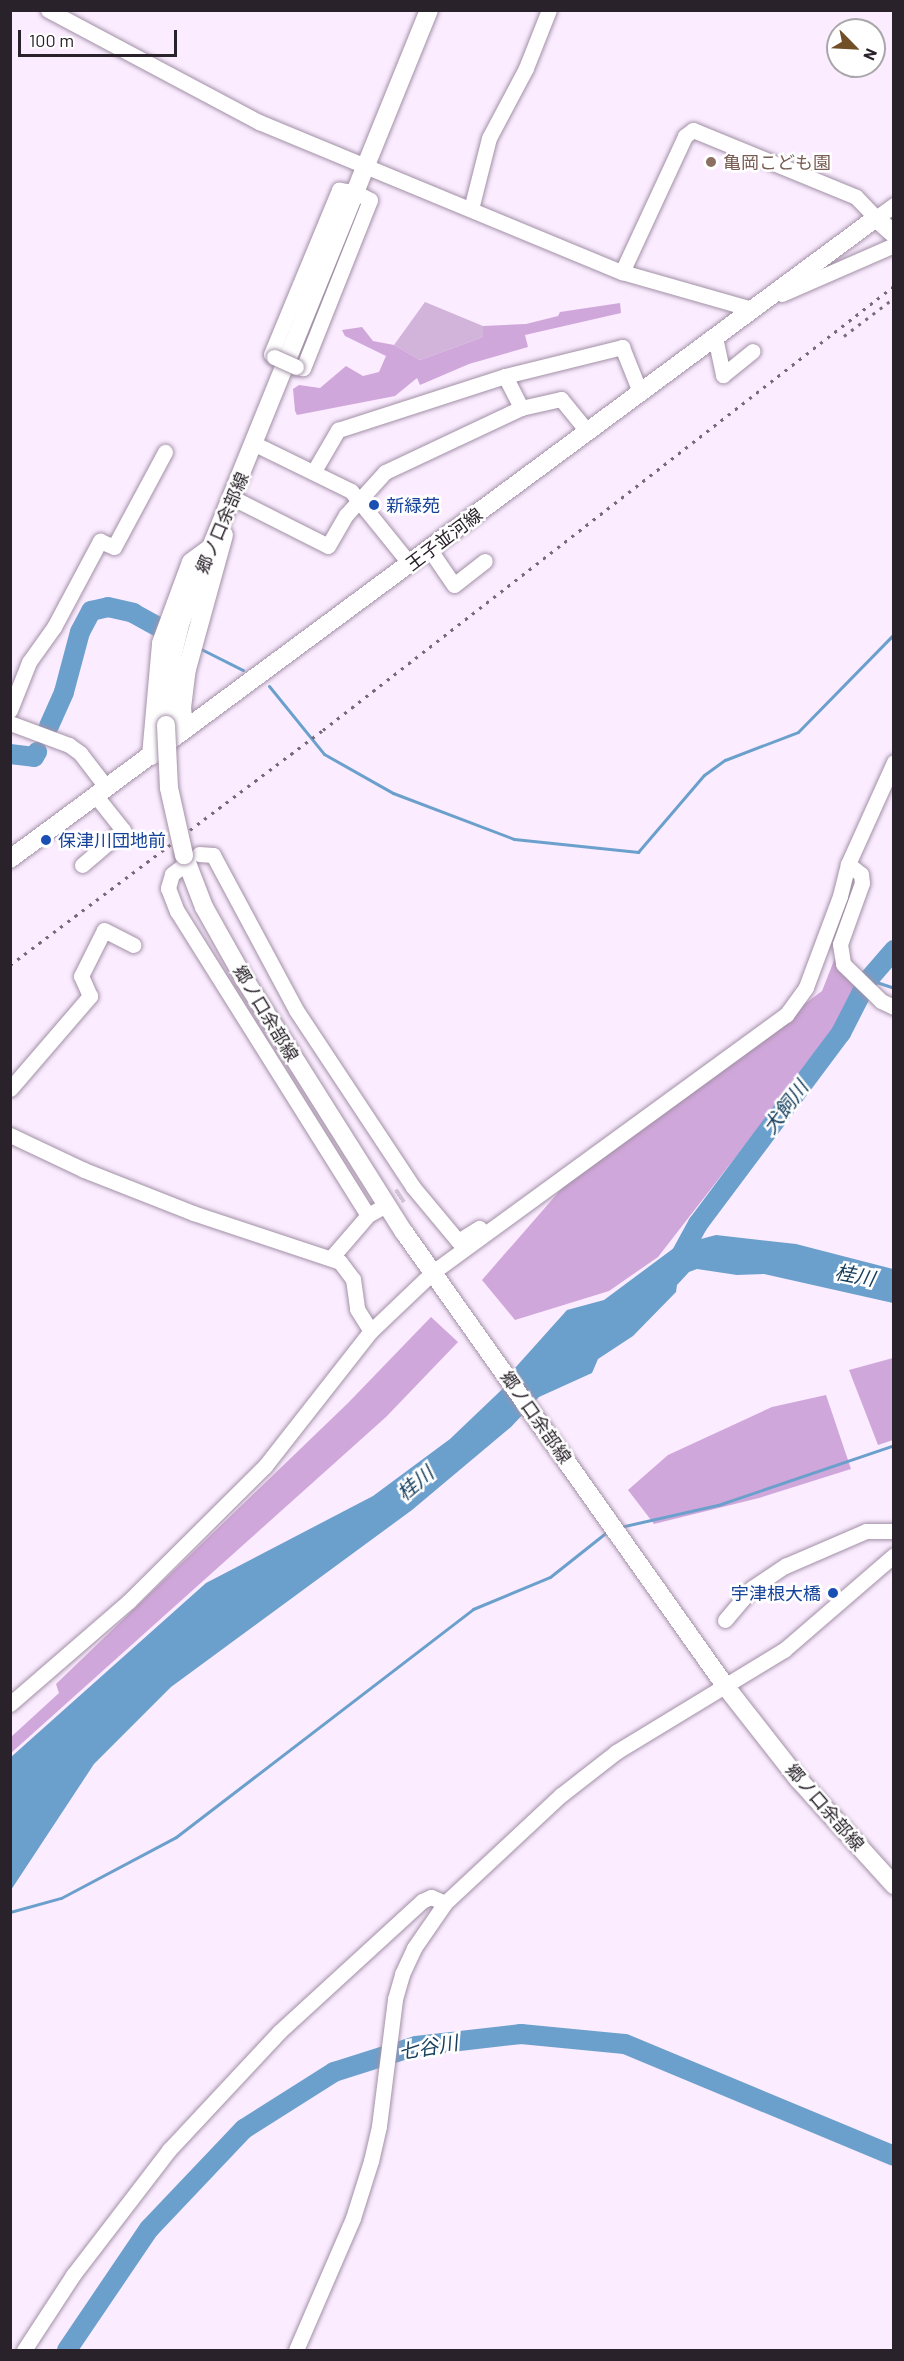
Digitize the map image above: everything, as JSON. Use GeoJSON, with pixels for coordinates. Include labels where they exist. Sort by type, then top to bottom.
{"type":"FeatureCollection","features":[{"type":"Feature","properties":{"kind":"main road","name":"郷ノ口余部線"},"geometry":{"type":"LineString","coordinates":[[429,10],[255,444],[181,621],[172,657],[166,725],[169,788],[188,859],[204,907],[245,980],[433,1272],[726,1687],[799,1780],[894,1885]]}},
{"type":"Feature","properties":{"kind":"main road"},"geometry":{"type":"LineString","coordinates":[[876,218],[894,234]]}},
{"type":"Feature","properties":{"kind":"main road","name":"王子並河線"},"geometry":{"type":"LineString","coordinates":[[10,859],[876,218]]}},
{"type":"Feature","properties":{"kind":"main road"},"geometry":{"type":"LineString","coordinates":[[184,730],[182,708],[187,669],[201,612],[220,561],[231,502]]}},
{"type":"Feature","properties":{"kind":"main road"},"geometry":{"type":"LineString","coordinates":[[151,756],[161,643],[190,562],[212,547]]}},
{"type":"Feature","properties":{"kind":"street"},"geometry":{"type":"LineString","coordinates":[[48,10],[229,109],[622,272],[758,306],[894,245]]}},
{"type":"Feature","properties":{"kind":"street"},"geometry":{"type":"LineString","coordinates":[[471,210],[489,138],[526,68],[549,10]]}},
{"type":"Feature","properties":{"kind":"street"},"geometry":{"type":"LineString","coordinates":[[622,272],[685,136],[693,130],[856,197],[876,218],[894,206]]}},
{"type":"Feature","properties":{"kind":"street"},"geometry":{"type":"LineString","coordinates":[[339,190],[355,192],[370,200],[303,368],[296,367],[271,354],[339,190]]}},
{"type":"Feature","properties":{"kind":"street"},"geometry":{"type":"LineString","coordinates":[[715,337],[723,375],[753,351]]}},
{"type":"Feature","properties":{"kind":"street"},"geometry":{"type":"LineString","coordinates":[[314,471],[338,430],[505,376],[622,347],[640,392]]}},
{"type":"Feature","properties":{"kind":"street"},"geometry":{"type":"LineString","coordinates":[[505,376],[521,408]]}},
{"type":"Feature","properties":{"kind":"street"},"geometry":{"type":"LineString","coordinates":[[231,502],[328,546],[346,515],[361,503],[385,472],[521,408],[561,399],[587,431]]}},
{"type":"Feature","properties":{"kind":"street"},"geometry":{"type":"LineString","coordinates":[[255,444],[351,491],[410,564]]}},
{"type":"Feature","properties":{"kind":"street"},"geometry":{"type":"LineString","coordinates":[[10,710],[29,662],[54,627],[100,541],[114,547],[165,452]]}},
{"type":"Feature","properties":{"kind":"street"},"geometry":{"type":"LineString","coordinates":[[430,550],[454,585],[485,561]]}},
{"type":"Feature","properties":{"kind":"street"},"geometry":{"type":"LineString","coordinates":[[10,723],[69,745],[80,753],[123,830],[82,865]]}},
{"type":"Feature","properties":{"kind":"street"},"geometry":{"type":"LineString","coordinates":[[10,1704],[129,1601],[265,1466],[371,1331],[433,1272],[515,1214],[568,1170],[786,1015],[806,987],[840,896],[848,864],[894,762]]}},
{"type":"Feature","properties":{"kind":"street"},"geometry":{"type":"LineString","coordinates":[[331,1258],[373,1212],[275,1069],[177,911],[168,888],[172,874],[188,859],[213,855],[301,1031],[408,1191],[458,1241],[501,1215],[515,1214]]}},
{"type":"Feature","properties":{"kind":"street"},"geometry":{"type":"LineString","coordinates":[[848,864],[861,874],[862,883],[840,944],[843,964],[887,1004]]}},
{"type":"Feature","properties":{"kind":"street"},"geometry":{"type":"LineString","coordinates":[[10,1089],[90,996],[81,975],[104,930],[133,945]]}},
{"type":"Feature","properties":{"kind":"street"},"geometry":{"type":"LineString","coordinates":[[275,1069],[283,1055]]}},
{"type":"Feature","properties":{"kind":"street"},"geometry":{"type":"LineString","coordinates":[[10,1135],[84,1170],[193,1213],[331,1258],[347,1269],[357,1309],[371,1331]]}},
{"type":"Feature","properties":{"kind":"street"},"geometry":{"type":"LineString","coordinates":[[725,1620],[752,1588],[785,1566],[866,1532],[894,1530]]}},
{"type":"Feature","properties":{"kind":"street"},"geometry":{"type":"LineString","coordinates":[[296,2350],[352,2218],[371,2161],[384,2089],[391,2028],[402,1974],[414,1948],[445,1903],[570,1788],[616,1752],[784,1650],[894,1555]]}},
{"type":"Feature","properties":{"kind":"street"},"geometry":{"type":"LineString","coordinates":[[24,2350],[73,2275],[170,2150],[279,2032],[422,1901],[431,1897],[445,1903]]}},
{"type":"Feature","properties":{"kind":"shaded area"},"geometry":{"type":"Polygon","coordinates":[[[425,302],[483,326],[483,337],[420,360],[394,345],[425,302]]]}},
{"type":"Feature","properties":{"kind":"shaded area"},"geometry":{"type":"Polygon","coordinates":[[[620,303],[621,313],[525,335],[528,347],[469,364],[420,385],[417,378],[395,396],[297,415],[295,411],[293,389],[299,385],[320,388],[346,366],[363,376],[379,372],[386,356],[345,336],[342,330],[362,327],[373,341],[394,345],[420,360],[483,337],[483,326],[526,324],[558,316],[560,312],[620,303]]]}},
{"type":"Feature","properties":{"kind":"shaded area"},"geometry":{"type":"Polygon","coordinates":[[[835,958],[855,986],[845,1016],[658,1257],[609,1291],[515,1320],[482,1280],[570,1179],[822,991],[835,958]]]}},
{"type":"Feature","properties":{"kind":"shaded area"},"geometry":{"type":"Polygon","coordinates":[[[431,1317],[458,1342],[386,1417],[11,1753],[11,1737],[59,1693],[56,1684],[348,1403],[431,1317]]]}},
{"type":"Feature","properties":{"kind":"shaded area"},"geometry":{"type":"Polygon","coordinates":[[[893,1358],[893,1440],[878,1445],[849,1370],[893,1358]]]}},
{"type":"Feature","properties":{"kind":"shaded area"},"geometry":{"type":"Polygon","coordinates":[[[826,1395],[851,1469],[759,1498],[654,1524],[628,1490],[668,1455],[772,1407],[826,1395]]]}},
{"type":"Feature","properties":{"kind":"water","name":"桂川"},"geometry":{"type":"Polygon","coordinates":[[[716,1235],[796,1244],[893,1269],[893,1303],[764,1274],[737,1275],[697,1269],[689,1272],[677,1285],[676,1292],[633,1336],[598,1359],[592,1373],[539,1397],[511,1427],[412,1510],[171,1687],[94,1764],[11,1890],[11,1757],[206,1583],[373,1496],[450,1439],[516,1376],[515,1368],[567,1310],[604,1300],[678,1245],[716,1235]]]}},
{"type":"Feature","properties":{"kind":"waterway"},"geometry":{"type":"LineString","coordinates":[[49,726],[64,692],[80,632],[91,611],[108,607],[133,613],[158,627]]}},
{"type":"Feature","properties":{"kind":"waterway"},"geometry":{"type":"LineString","coordinates":[[269,686],[324,754],[393,793],[514,839],[638,852],[704,775],[725,760],[798,732],[894,634]]}},
{"type":"Feature","properties":{"kind":"waterway"},"geometry":{"type":"LineString","coordinates":[[201,649],[243,670]]}},
{"type":"Feature","properties":{"kind":"waterway"},"geometry":{"type":"LineString","coordinates":[[10,754],[34,757],[37,752]]}},
{"type":"Feature","properties":{"kind":"waterway","name":"犬飼川"},"geometry":{"type":"LineString","coordinates":[[676,1264],[698,1224],[841,1033],[868,980],[894,950]]}},
{"type":"Feature","properties":{"kind":"waterway"},"geometry":{"type":"LineString","coordinates":[[870,980],[894,988]]}},
{"type":"Feature","properties":{"kind":"waterway"},"geometry":{"type":"LineString","coordinates":[[620,1527],[718,1505],[894,1445]]}},
{"type":"Feature","properties":{"kind":"waterway"},"geometry":{"type":"LineString","coordinates":[[10,1912],[61,1898],[176,1837],[473,1609],[550,1577],[608,1531]]}},
{"type":"Feature","properties":{"kind":"waterway","name":"七谷川"},"geometry":{"type":"LineString","coordinates":[[67,2350],[149,2229],[244,2129],[334,2072],[416,2046],[521,2034],[625,2044],[894,2156]]}},
{"type":"Feature","properties":{"kind":"tunnel"},"geometry":{"type":"LineString","coordinates":[[379,1209],[402,1194]]}},
{"type":"Feature","properties":{"kind":"railway"},"geometry":{"type":"LineString","coordinates":[[10,965],[323,730],[894,286]]}},
{"type":"Feature","properties":{"kind":"railway"},"geometry":{"type":"LineString","coordinates":[[844,336],[894,298]]}},
{"type":"Feature","properties":{"kind":"place","name":"亀岡こども園"},"geometry":{"type":"Point","coordinates":[711,162]}},
{"type":"Feature","properties":{"kind":"place","name":"新緑苑"},"geometry":{"type":"Point","coordinates":[374,505]}},
{"type":"Feature","properties":{"kind":"place","name":"保津川団地前"},"geometry":{"type":"Point","coordinates":[46,840]}},
{"type":"Feature","properties":{"kind":"place","name":"宇津根大橋"},"geometry":{"type":"Point","coordinates":[833,1593]}}]}
